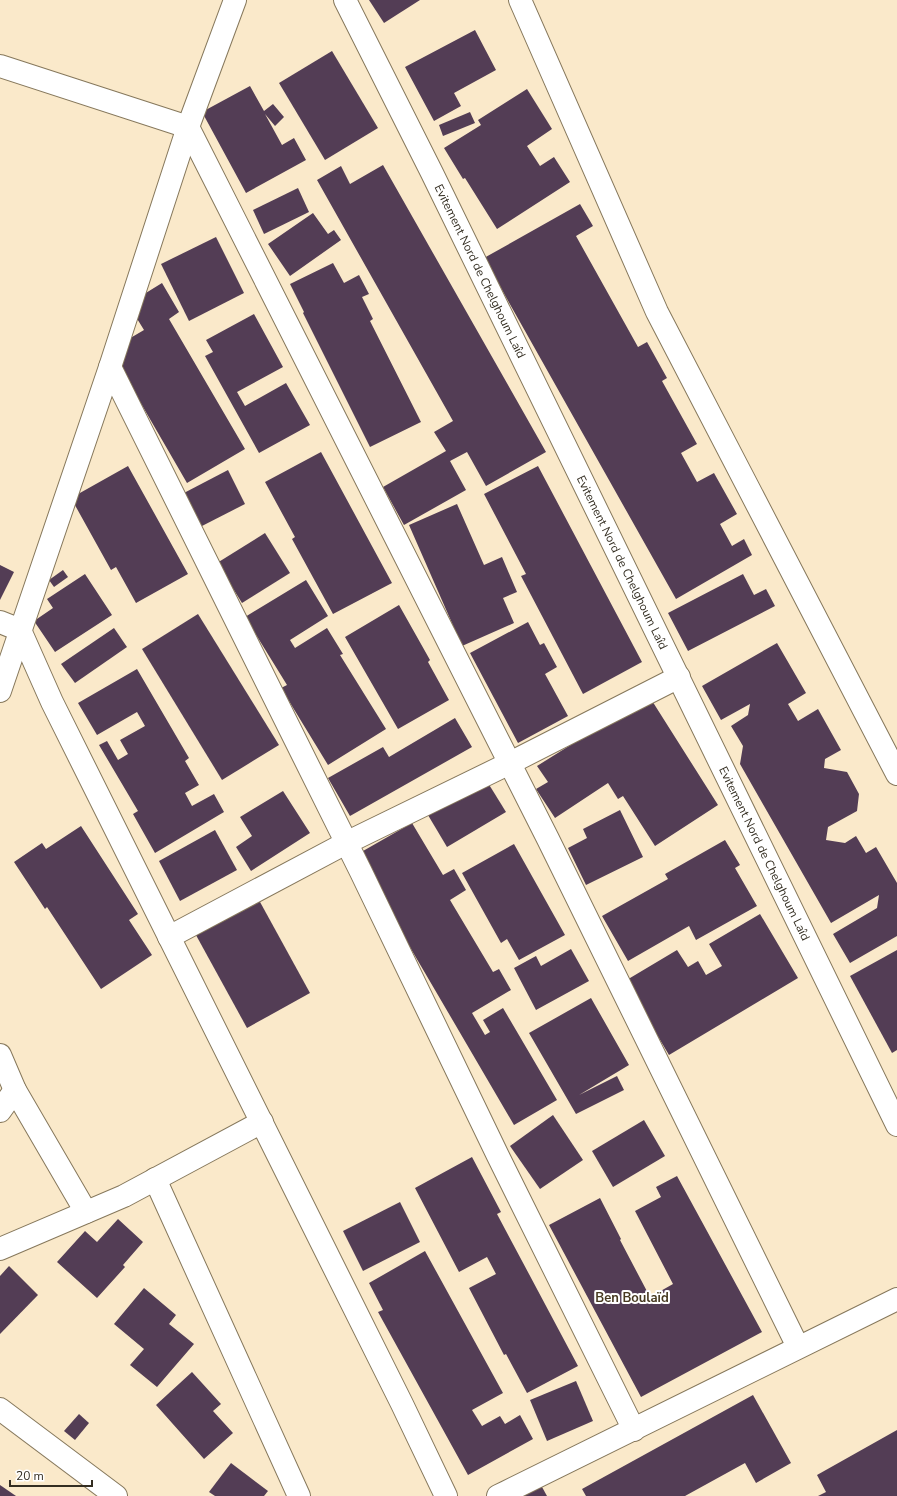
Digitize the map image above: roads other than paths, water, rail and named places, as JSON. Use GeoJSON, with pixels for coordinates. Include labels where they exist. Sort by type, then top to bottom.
{"type":"FeatureCollection","features":[{"type":"Feature","properties":{"kind":"street"},"geometry":{"type":"LineString","coordinates":[[0,691],[110,367],[188,127],[235,0]]}},
{"type":"Feature","properties":{"kind":"street","name":"Evitement Nord de Chelghoum Laîd"},"geometry":{"type":"LineString","coordinates":[[345,0],[432,173],[897,1125]]}},
{"type":"Feature","properties":{"kind":"street"},"geometry":{"type":"LineString","coordinates":[[520,0],[657,312],[897,774]]}},
{"type":"Feature","properties":{"kind":"street"},"geometry":{"type":"LineString","coordinates":[[0,66],[188,127],[510,763],[798,1347]]}},
{"type":"Feature","properties":{"kind":"street"},"geometry":{"type":"LineString","coordinates":[[110,367],[346,843],[498,1156],[634,1430]]}},
{"type":"Feature","properties":{"kind":"street"},"geometry":{"type":"LineString","coordinates":[[0,622],[20,630],[52,702],[402,1404],[446,1496]]}},
{"type":"Feature","properties":{"kind":"street"},"geometry":{"type":"LineString","coordinates":[[169,937],[346,843],[510,763],[679,677]]}},
{"type":"Feature","properties":{"kind":"street"},"geometry":{"type":"LineString","coordinates":[[0,1054],[15,1090],[86,1212]]}},
{"type":"Feature","properties":{"kind":"street"},"geometry":{"type":"LineString","coordinates":[[0,1111],[15,1090]]}},
{"type":"Feature","properties":{"kind":"street"},"geometry":{"type":"LineString","coordinates":[[0,1249],[124,1196],[262,1122]]}},
{"type":"Feature","properties":{"kind":"street"},"geometry":{"type":"LineString","coordinates":[[155,1179],[299,1496]]}},
{"type":"Feature","properties":{"kind":"street"},"geometry":{"type":"LineString","coordinates":[[498,1496],[897,1299]]}},
{"type":"Feature","properties":{"kind":"street"},"geometry":{"type":"LineString","coordinates":[[0,1409],[116,1496]]}},
{"type":"Feature","properties":{"kind":"district","name":"Ben Boulaïd"},"geometry":{"type":"Point","coordinates":[632,1297]}}]}
